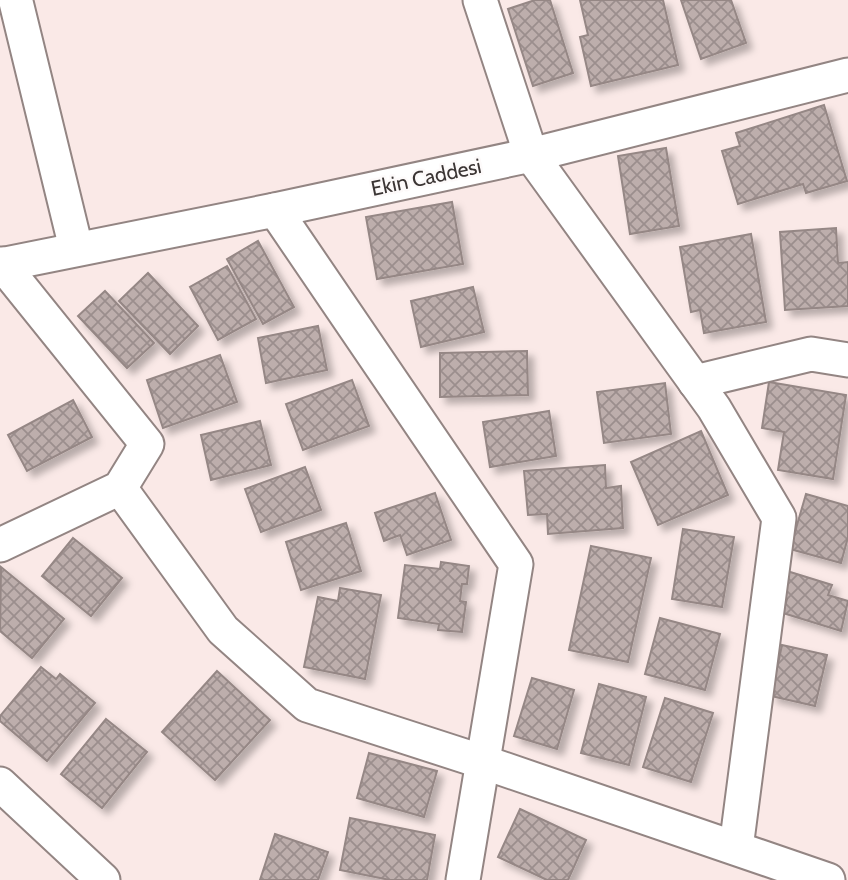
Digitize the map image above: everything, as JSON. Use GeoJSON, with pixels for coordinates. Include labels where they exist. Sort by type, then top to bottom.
{"type":"FeatureCollection","features":[{"type":"Feature","properties":{"kind":"street"},"geometry":{"type":"LineString","coordinates":[[480,0],[531,155],[714,408],[779,518],[736,848]]}},
{"type":"Feature","properties":{"kind":"street"},"geometry":{"type":"LineString","coordinates":[[13,3],[76,248]]}},
{"type":"Feature","properties":{"kind":"street","name":"Ekin Caddesi"},"geometry":{"type":"LineString","coordinates":[[1,264],[275,210],[531,155],[848,75]]}},
{"type":"Feature","properties":{"kind":"street"},"geometry":{"type":"LineString","coordinates":[[275,210],[516,564],[463,880]]}},
{"type":"Feature","properties":{"kind":"street"},"geometry":{"type":"LineString","coordinates":[[0,545],[120,488],[146,444],[1,264]]}},
{"type":"Feature","properties":{"kind":"street"},"geometry":{"type":"LineString","coordinates":[[695,382],[811,354],[848,360]]}},
{"type":"Feature","properties":{"kind":"street"},"geometry":{"type":"LineString","coordinates":[[120,488],[223,630],[307,705],[828,880]]}},
{"type":"Feature","properties":{"kind":"street"},"geometry":{"type":"LineString","coordinates":[[0,784],[103,880]]}},
{"type":"Feature","properties":{"kind":"building"},"geometry":{"type":"Polygon","coordinates":[[[535,0],[550,0],[573,73],[533,86],[508,9],[535,0]]]}},
{"type":"Feature","properties":{"kind":"building"},"geometry":{"type":"Polygon","coordinates":[[[580,0],[663,0],[678,65],[591,86],[580,37],[588,35],[580,0]]]}},
{"type":"Feature","properties":{"kind":"building"},"geometry":{"type":"Polygon","coordinates":[[[681,0],[731,0],[746,43],[701,59],[681,0]]]}},
{"type":"Feature","properties":{"kind":"building"},"geometry":{"type":"Polygon","coordinates":[[[824,105],[847,181],[806,193],[803,184],[738,204],[722,151],[740,146],[736,133],[824,105]]]}},
{"type":"Feature","properties":{"kind":"building"},"geometry":{"type":"Polygon","coordinates":[[[666,148],[679,226],[630,234],[618,156],[666,148]]]}},
{"type":"Feature","properties":{"kind":"building"},"geometry":{"type":"Polygon","coordinates":[[[452,202],[463,264],[377,279],[366,217],[452,202]]]}},
{"type":"Feature","properties":{"kind":"building"},"geometry":{"type":"Polygon","coordinates":[[[836,228],[838,263],[848,262],[848,306],[785,310],[780,232],[836,228]]]}},
{"type":"Feature","properties":{"kind":"building"},"geometry":{"type":"Polygon","coordinates":[[[751,234],[766,322],[704,333],[700,310],[691,312],[680,247],[751,234]]]}},
{"type":"Feature","properties":{"kind":"building"},"geometry":{"type":"Polygon","coordinates":[[[258,241],[294,307],[263,324],[227,259],[258,241]]]}},
{"type":"Feature","properties":{"kind":"building"},"geometry":{"type":"Polygon","coordinates":[[[227,266],[256,319],[218,340],[190,287],[227,266]]]}},
{"type":"Feature","properties":{"kind":"building"},"geometry":{"type":"Polygon","coordinates":[[[148,273],[198,326],[170,354],[119,301],[148,273]]]}},
{"type":"Feature","properties":{"kind":"building"},"geometry":{"type":"Polygon","coordinates":[[[473,287],[484,332],[421,347],[411,301],[473,287]]]}},
{"type":"Feature","properties":{"kind":"building"},"geometry":{"type":"Polygon","coordinates":[[[105,291],[154,343],[127,368],[78,316],[105,291]]]}},
{"type":"Feature","properties":{"kind":"building"},"geometry":{"type":"Polygon","coordinates":[[[318,326],[327,370],[266,383],[258,338],[318,326]]]}},
{"type":"Feature","properties":{"kind":"building"},"geometry":{"type":"Polygon","coordinates":[[[527,351],[528,395],[440,397],[440,353],[527,351]]]}},
{"type":"Feature","properties":{"kind":"building"},"geometry":{"type":"Polygon","coordinates":[[[220,355],[237,402],[163,428],[147,380],[220,355]]]}},
{"type":"Feature","properties":{"kind":"building"},"geometry":{"type":"Polygon","coordinates":[[[352,380],[369,426],[303,450],[286,404],[352,380]]]}},
{"type":"Feature","properties":{"kind":"building"},"geometry":{"type":"Polygon","coordinates":[[[769,382],[846,395],[833,479],[778,470],[784,432],[762,428],[769,382]]]}},
{"type":"Feature","properties":{"kind":"building"},"geometry":{"type":"Polygon","coordinates":[[[665,383],[671,434],[604,443],[597,392],[665,383]]]}},
{"type":"Feature","properties":{"kind":"building"},"geometry":{"type":"Polygon","coordinates":[[[73,400],[92,437],[27,471],[8,435],[73,400]]]}},
{"type":"Feature","properties":{"kind":"building"},"geometry":{"type":"Polygon","coordinates":[[[549,411],[556,456],[490,467],[483,422],[549,411]]]}},
{"type":"Feature","properties":{"kind":"building"},"geometry":{"type":"Polygon","coordinates":[[[260,421],[271,465],[211,480],[201,435],[260,421]]]}},
{"type":"Feature","properties":{"kind":"building"},"geometry":{"type":"Polygon","coordinates":[[[701,431],[728,495],[658,525],[631,462],[701,431]]]}},
{"type":"Feature","properties":{"kind":"building"},"geometry":{"type":"Polygon","coordinates":[[[605,465],[606,488],[621,486],[623,528],[548,534],[547,514],[528,515],[524,471],[605,465]]]}},
{"type":"Feature","properties":{"kind":"building"},"geometry":{"type":"Polygon","coordinates":[[[305,467],[321,510],[261,532],[245,489],[305,467]]]}},
{"type":"Feature","properties":{"kind":"building"},"geometry":{"type":"Polygon","coordinates":[[[435,493],[451,540],[407,555],[400,535],[384,541],[375,513],[435,493]]]}},
{"type":"Feature","properties":{"kind":"building"},"geometry":{"type":"Polygon","coordinates":[[[806,494],[848,506],[848,537],[841,563],[790,549],[806,494]]]}},
{"type":"Feature","properties":{"kind":"building"},"geometry":{"type":"Polygon","coordinates":[[[346,523],[361,571],[301,590],[286,542],[346,523]]]}},
{"type":"Feature","properties":{"kind":"building"},"geometry":{"type":"Polygon","coordinates":[[[683,529],[734,537],[722,607],[672,599],[683,529]]]}},
{"type":"Feature","properties":{"kind":"building"},"geometry":{"type":"Polygon","coordinates":[[[73,538],[122,578],[91,616],[42,576],[73,538]]]}},
{"type":"Feature","properties":{"kind":"building"},"geometry":{"type":"Polygon","coordinates":[[[591,546],[651,558],[628,662],[569,650],[591,546]]]}},
{"type":"Feature","properties":{"kind":"building"},"geometry":{"type":"Polygon","coordinates":[[[441,562],[469,566],[467,584],[462,584],[460,601],[466,602],[462,632],[438,630],[439,624],[398,618],[405,565],[440,569],[441,562]]]}},
{"type":"Feature","properties":{"kind":"building"},"geometry":{"type":"Polygon","coordinates":[[[1,567],[64,619],[32,658],[0,631],[1,567]]]}},
{"type":"Feature","properties":{"kind":"building"},"geometry":{"type":"Polygon","coordinates":[[[787,571],[832,585],[828,595],[848,601],[841,631],[783,613],[787,599],[779,596],[787,571]]]}},
{"type":"Feature","properties":{"kind":"building"},"geometry":{"type":"Polygon","coordinates":[[[340,588],[381,595],[365,679],[304,667],[318,597],[338,601],[340,588]]]}},
{"type":"Feature","properties":{"kind":"building"},"geometry":{"type":"Polygon","coordinates":[[[660,618],[720,634],[705,690],[645,674],[660,618]]]}},
{"type":"Feature","properties":{"kind":"building"},"geometry":{"type":"Polygon","coordinates":[[[782,645],[827,655],[815,706],[771,696],[782,645]]]}},
{"type":"Feature","properties":{"kind":"building"},"geometry":{"type":"Polygon","coordinates":[[[41,667],[56,679],[60,674],[95,703],[47,761],[0,721],[0,716],[41,667]]]}},
{"type":"Feature","properties":{"kind":"building"},"geometry":{"type":"Polygon","coordinates":[[[217,671],[270,720],[215,780],[162,732],[217,671]]]}},
{"type":"Feature","properties":{"kind":"building"},"geometry":{"type":"Polygon","coordinates":[[[532,678],[574,690],[557,749],[514,736],[532,678]]]}},
{"type":"Feature","properties":{"kind":"building"},"geometry":{"type":"Polygon","coordinates":[[[599,684],[646,697],[629,765],[581,753],[599,684]]]}},
{"type":"Feature","properties":{"kind":"building"},"geometry":{"type":"Polygon","coordinates":[[[665,698],[713,713],[691,782],[643,767],[665,698]]]}},
{"type":"Feature","properties":{"kind":"building"},"geometry":{"type":"Polygon","coordinates":[[[106,719],[147,752],[102,808],[61,774],[106,719]]]}},
{"type":"Feature","properties":{"kind":"building"},"geometry":{"type":"Polygon","coordinates":[[[369,753],[437,771],[424,817],[357,798],[369,753]]]}},
{"type":"Feature","properties":{"kind":"building"},"geometry":{"type":"Polygon","coordinates":[[[520,809],[586,840],[568,880],[547,880],[498,857],[520,809]]]}},
{"type":"Feature","properties":{"kind":"building"},"geometry":{"type":"Polygon","coordinates":[[[350,818],[435,835],[427,880],[390,880],[340,870],[350,818]]]}},
{"type":"Feature","properties":{"kind":"building"},"geometry":{"type":"Polygon","coordinates":[[[275,834],[328,852],[318,880],[260,880],[275,834]]]}}]}
